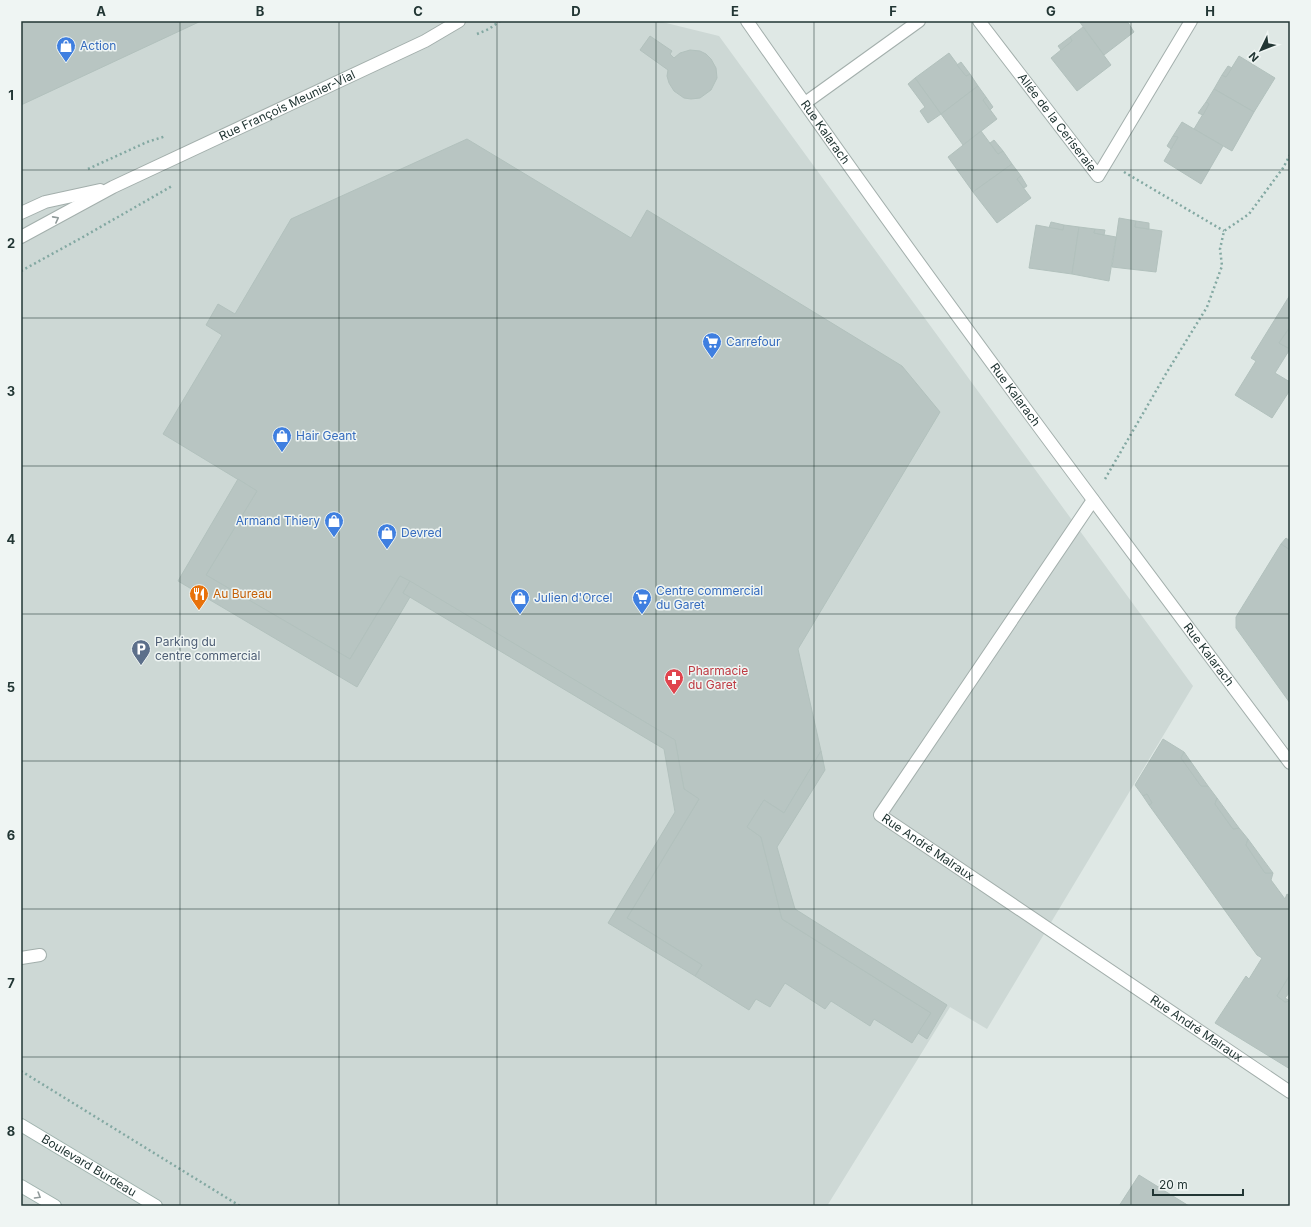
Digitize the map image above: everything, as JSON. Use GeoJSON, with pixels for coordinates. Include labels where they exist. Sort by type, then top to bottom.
{"type":"FeatureCollection","features":[{"type":"Feature","properties":{"kind":"street","name":"Rue François Meunier-Vial"},"geometry":{"type":"LineString","coordinates":[[21,237],[113,187],[425,40],[459,21]]}},
{"type":"Feature","properties":{"kind":"street","name":"Rue Kalarach"},"geometry":{"type":"LineString","coordinates":[[747,21],[805,104],[1093,500],[1290,763]]}},
{"type":"Feature","properties":{"kind":"street"},"geometry":{"type":"LineString","coordinates":[[805,104],[919,21]]}},
{"type":"Feature","properties":{"kind":"street","name":"Allée de la Ceriseraie"},"geometry":{"type":"LineString","coordinates":[[979,21],[1098,176],[1191,21]]}},
{"type":"Feature","properties":{"kind":"street","name":"Rue François Meunier-Vial"},"geometry":{"type":"LineString","coordinates":[[21,213],[44,202],[113,187]]}},
{"type":"Feature","properties":{"kind":"street","name":"Rue André Malraux"},"geometry":{"type":"LineString","coordinates":[[1093,500],[880,815],[1290,1092]]}},
{"type":"Feature","properties":{"kind":"street"},"geometry":{"type":"LineString","coordinates":[[21,958],[40,955]]}},
{"type":"Feature","properties":{"kind":"street","name":"Boulevard Burdeau"},"geometry":{"type":"LineString","coordinates":[[21,1126],[156,1206]]}},
{"type":"Feature","properties":{"kind":"street"},"geometry":{"type":"LineString","coordinates":[[21,1186],[54,1206]]}},
{"type":"Feature","properties":{"kind":"path"},"geometry":{"type":"LineString","coordinates":[[1093,500],[1167,372],[1207,307],[1222,266],[1220,249],[1224,231],[1249,214],[1283,168],[1290,155]]}},
{"type":"Feature","properties":{"kind":"path"},"geometry":{"type":"LineString","coordinates":[[1106,162],[1224,231]]}},
{"type":"Feature","properties":{"kind":"path"},"geometry":{"type":"LineString","coordinates":[[21,1071],[240,1206]]}},
{"type":"Feature","properties":{"kind":"shaded area"},"geometry":{"type":"Polygon","coordinates":[[[21,21],[658,21],[719,36],[1193,686],[987,1029],[950,1007],[827,1206],[21,1206],[21,21]]]}},
{"type":"Feature","properties":{"kind":"building","name":"Action"},"geometry":{"type":"Polygon","coordinates":[[[21,21],[201,21],[21,105],[21,21]]]}},
{"type":"Feature","properties":{"kind":"building"},"geometry":{"type":"Polygon","coordinates":[[[1079,21],[1127,21],[1134,32],[1104,55],[1079,21]]]}},
{"type":"Feature","properties":{"kind":"building"},"geometry":{"type":"Polygon","coordinates":[[[1083,27],[1111,65],[1077,91],[1051,58],[1072,41],[1070,37],[1083,27]]]}},
{"type":"Feature","properties":{"kind":"building"},"geometry":{"type":"Polygon","coordinates":[[[650,36],[672,51],[670,54],[674,58],[680,53],[690,50],[700,51],[706,54],[716,68],[717,78],[711,90],[700,98],[691,99],[684,98],[674,91],[667,76],[668,70],[640,50],[650,36]]]}},
{"type":"Feature","properties":{"kind":"building"},"geometry":{"type":"Polygon","coordinates":[[[1070,37],[1072,41],[1061,50],[1058,46],[1070,37]]]}},
{"type":"Feature","properties":{"kind":"building"},"geometry":{"type":"Polygon","coordinates":[[[949,53],[966,76],[970,74],[978,86],[941,114],[915,78],[949,53]]]}},
{"type":"Feature","properties":{"kind":"building"},"geometry":{"type":"Polygon","coordinates":[[[1239,56],[1275,78],[1254,112],[1214,89],[1222,75],[1226,77],[1239,56]]]}},
{"type":"Feature","properties":{"kind":"building"},"geometry":{"type":"Polygon","coordinates":[[[961,62],[970,74],[966,76],[957,65],[961,62]]]}},
{"type":"Feature","properties":{"kind":"building"},"geometry":{"type":"Polygon","coordinates":[[[1228,66],[1232,68],[1226,77],[1222,75],[1228,66]]]}},
{"type":"Feature","properties":{"kind":"building"},"geometry":{"type":"Polygon","coordinates":[[[915,78],[941,114],[928,123],[920,111],[925,107],[908,84],[915,78]]]}},
{"type":"Feature","properties":{"kind":"building"},"geometry":{"type":"Polygon","coordinates":[[[978,86],[986,97],[983,100],[997,119],[963,145],[941,114],[978,86]]]}},
{"type":"Feature","properties":{"kind":"building"},"geometry":{"type":"Polygon","coordinates":[[[1214,89],[1254,112],[1232,151],[1194,129],[1209,104],[1206,102],[1214,89]]]}},
{"type":"Feature","properties":{"kind":"building"},"geometry":{"type":"Polygon","coordinates":[[[986,97],[993,107],[990,110],[983,100],[986,97]]]}},
{"type":"Feature","properties":{"kind":"building"},"geometry":{"type":"Polygon","coordinates":[[[1206,102],[1209,104],[1203,115],[1198,113],[1206,102]]]}},
{"type":"Feature","properties":{"kind":"building"},"geometry":{"type":"Polygon","coordinates":[[[1182,122],[1223,146],[1201,184],[1164,161],[1178,137],[1173,136],[1182,122]]]}},
{"type":"Feature","properties":{"kind":"building"},"geometry":{"type":"Polygon","coordinates":[[[981,131],[998,154],[1003,151],[1012,164],[973,192],[948,157],[981,131]]]}},
{"type":"Feature","properties":{"kind":"building"},"geometry":{"type":"Polygon","coordinates":[[[1173,136],[1178,137],[1171,149],[1167,146],[1173,136]]]}},
{"type":"Feature","properties":{"kind":"building","name":"Centre commercial du Garet"},"geometry":{"type":"Polygon","coordinates":[[[467,139],[631,238],[647,210],[902,366],[940,412],[798,649],[821,751],[784,813],[764,800],[747,827],[761,837],[782,919],[931,1013],[912,1043],[874,1019],[870,1026],[831,1001],[825,1009],[785,983],[770,1007],[756,999],[749,1010],[695,976],[702,965],[627,918],[699,799],[684,789],[675,740],[400,576],[350,659],[206,575],[257,491],[163,434],[222,335],[206,325],[218,304],[235,314],[291,219],[467,139]]]}},
{"type":"Feature","properties":{"kind":"building"},"geometry":{"type":"Polygon","coordinates":[[[994,140],[1003,151],[998,154],[990,143],[994,140]]]}},
{"type":"Feature","properties":{"kind":"building"},"geometry":{"type":"Polygon","coordinates":[[[1012,164],[1021,176],[1017,179],[1031,198],[997,223],[973,192],[1012,164]]]}},
{"type":"Feature","properties":{"kind":"building"},"geometry":{"type":"Polygon","coordinates":[[[1021,176],[1027,186],[1024,188],[1017,179],[1021,176]]]}},
{"type":"Feature","properties":{"kind":"building"},"geometry":{"type":"Polygon","coordinates":[[[1119,218],[1136,221],[1135,227],[1162,231],[1156,272],[1112,267],[1119,218]]]}},
{"type":"Feature","properties":{"kind":"building"},"geometry":{"type":"Polygon","coordinates":[[[1136,221],[1149,223],[1149,229],[1135,227],[1136,221]]]}},
{"type":"Feature","properties":{"kind":"building"},"geometry":{"type":"Polygon","coordinates":[[[1051,222],[1064,225],[1063,230],[1049,228],[1051,222]]]}},
{"type":"Feature","properties":{"kind":"building"},"geometry":{"type":"Polygon","coordinates":[[[1036,225],[1063,230],[1064,225],[1079,227],[1072,274],[1029,268],[1036,225]]]}},
{"type":"Feature","properties":{"kind":"building"},"geometry":{"type":"Polygon","coordinates":[[[1079,227],[1095,229],[1094,233],[1116,237],[1109,281],[1072,274],[1079,227]]]}},
{"type":"Feature","properties":{"kind":"building"},"geometry":{"type":"Polygon","coordinates":[[[1095,229],[1105,230],[1104,235],[1094,233],[1095,229]]]}},
{"type":"Feature","properties":{"kind":"building"},"geometry":{"type":"Polygon","coordinates":[[[1290,295],[1290,327],[1279,343],[1290,349],[1275,373],[1290,382],[1290,390],[1272,418],[1235,395],[1256,361],[1251,358],[1290,295]]]}},
{"type":"Feature","properties":{"kind":"building"},"geometry":{"type":"Polygon","coordinates":[[[1290,327],[1290,349],[1279,343],[1290,327]]]}},
{"type":"Feature","properties":{"kind":"building"},"geometry":{"type":"Polygon","coordinates":[[[238,479],[257,491],[206,575],[350,659],[400,576],[410,581],[403,593],[410,597],[357,687],[178,581],[238,479]]]}},
{"type":"Feature","properties":{"kind":"building"},"geometry":{"type":"Polygon","coordinates":[[[1286,538],[1290,541],[1290,550],[1281,544],[1286,538]]]}},
{"type":"Feature","properties":{"kind":"building"},"geometry":{"type":"Polygon","coordinates":[[[1281,544],[1290,550],[1290,703],[1236,628],[1236,617],[1281,544]]]}},
{"type":"Feature","properties":{"kind":"building"},"geometry":{"type":"Polygon","coordinates":[[[410,581],[675,740],[684,789],[699,799],[627,918],[702,965],[695,976],[608,923],[675,812],[664,749],[403,593],[410,581]]]}},
{"type":"Feature","properties":{"kind":"building"},"geometry":{"type":"Polygon","coordinates":[[[1163,739],[1184,752],[1181,758],[1201,786],[1208,786],[1217,798],[1215,804],[1233,829],[1239,828],[1248,839],[1246,845],[1265,873],[1273,873],[1271,880],[1285,899],[1287,894],[1290,896],[1290,975],[1277,996],[1285,1002],[1290,1001],[1290,1069],[1215,1023],[1246,976],[1249,979],[1262,958],[1257,955],[1149,805],[1152,803],[1147,794],[1143,796],[1135,785],[1163,739]]]}},
{"type":"Feature","properties":{"kind":"building"},"geometry":{"type":"Polygon","coordinates":[[[821,751],[825,770],[777,847],[795,909],[947,1005],[927,1039],[918,1033],[931,1013],[782,919],[761,837],[747,827],[764,800],[784,813],[821,751]]]}},
{"type":"Feature","properties":{"kind":"building"},"geometry":{"type":"Polygon","coordinates":[[[1184,752],[1208,786],[1201,786],[1181,758],[1184,752]]]}},
{"type":"Feature","properties":{"kind":"building"},"geometry":{"type":"Polygon","coordinates":[[[1147,794],[1152,803],[1149,805],[1143,796],[1147,794]]]}},
{"type":"Feature","properties":{"kind":"building"},"geometry":{"type":"Polygon","coordinates":[[[1217,798],[1239,828],[1233,829],[1215,804],[1217,798]]]}},
{"type":"Feature","properties":{"kind":"building"},"geometry":{"type":"Polygon","coordinates":[[[1248,839],[1273,873],[1265,873],[1246,845],[1248,839]]]}},
{"type":"Feature","properties":{"kind":"building"},"geometry":{"type":"Polygon","coordinates":[[[1290,975],[1290,992],[1285,998],[1290,1001],[1285,1002],[1277,996],[1290,975]]]}},
{"type":"Feature","properties":{"kind":"building"},"geometry":{"type":"Polygon","coordinates":[[[1139,1175],[1189,1206],[1119,1206],[1139,1175]]]}},
{"type":"Feature","properties":{"kind":"place","name":"Action"},"geometry":{"type":"Point","coordinates":[66,63]}},
{"type":"Feature","properties":{"kind":"place","name":"Carrefour"},"geometry":{"type":"Point","coordinates":[712,359]}},
{"type":"Feature","properties":{"kind":"place","name":"Hair Geant"},"geometry":{"type":"Point","coordinates":[282,453]}},
{"type":"Feature","properties":{"kind":"place","name":"Armand Thiery"},"geometry":{"type":"Point","coordinates":[334,538]}},
{"type":"Feature","properties":{"kind":"place","name":"Devred"},"geometry":{"type":"Point","coordinates":[387,550]}},
{"type":"Feature","properties":{"kind":"place","name":"Au Bureau"},"geometry":{"type":"Point","coordinates":[199,611]}},
{"type":"Feature","properties":{"kind":"place","name":"Julien d'Orcel"},"geometry":{"type":"Point","coordinates":[520,615]}},
{"type":"Feature","properties":{"kind":"place","name":"Centre commercial du Garet"},"geometry":{"type":"Point","coordinates":[642,615]}},
{"type":"Feature","properties":{"kind":"place","name":"Parking du centre commercial"},"geometry":{"type":"Point","coordinates":[141,666]}},
{"type":"Feature","properties":{"kind":"place","name":"Pharmacie du Garet"},"geometry":{"type":"Point","coordinates":[674,695]}}]}
